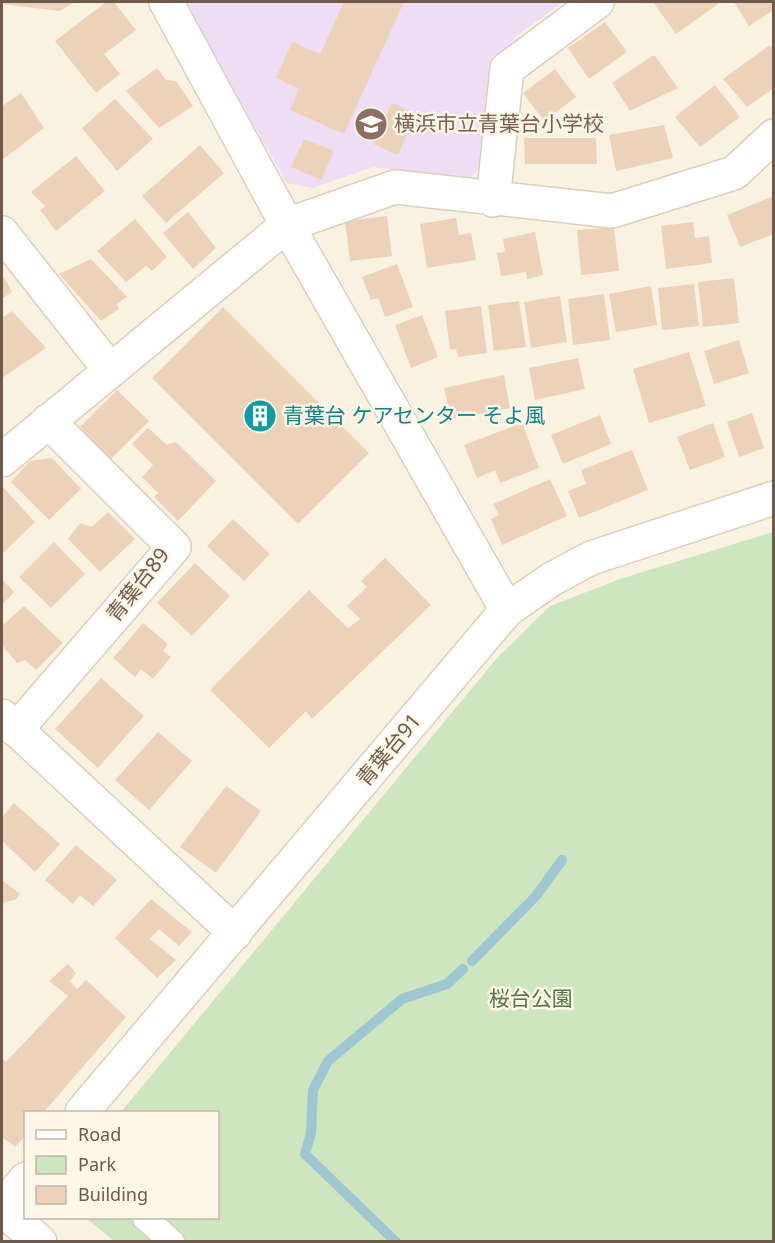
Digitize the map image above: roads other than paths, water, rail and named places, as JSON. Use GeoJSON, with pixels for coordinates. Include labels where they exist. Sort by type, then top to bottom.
{"type":"FeatureCollection","features":[{"type":"Feature","properties":{"kind":"street"},"geometry":{"type":"LineString","coordinates":[[166,2],[287,225],[507,610]]}},
{"type":"Feature","properties":{"kind":"street"},"geometry":{"type":"LineString","coordinates":[[493,200],[507,69],[597,2]]}},
{"type":"Feature","properties":{"kind":"street"},"geometry":{"type":"LineString","coordinates":[[2,460],[287,225],[395,187],[493,200],[612,211],[734,173],[774,136]]}},
{"type":"Feature","properties":{"kind":"street"},"geometry":{"type":"LineString","coordinates":[[2,233],[110,370]]}},
{"type":"Feature","properties":{"kind":"street","name":"青葉台89"},"geometry":{"type":"LineString","coordinates":[[9,723],[174,547],[48,421]]}},
{"type":"Feature","properties":{"kind":"street","name":"青葉台91"},"geometry":{"type":"LineString","coordinates":[[84,1111],[507,610],[552,579],[591,558],[774,498]]}},
{"type":"Feature","properties":{"kind":"street"},"geometry":{"type":"LineString","coordinates":[[9,723],[234,933]]}},
{"type":"Feature","properties":{"kind":"street"},"geometry":{"type":"LineString","coordinates":[[24,1181],[2,1208],[40,1242]]}},
{"type":"Feature","properties":{"kind":"street"},"geometry":{"type":"LineString","coordinates":[[146,1219],[172,1242]]}},
{"type":"Feature","properties":{"kind":"waterway"},"geometry":{"type":"LineString","coordinates":[[472,961],[536,896],[562,860]]}},
{"type":"Feature","properties":{"kind":"waterway"},"geometry":{"type":"LineString","coordinates":[[396,1242],[305,1154],[311,1133],[313,1090],[328,1061],[402,999],[447,984],[463,969]]}},
{"type":"Feature","properties":{"kind":"place","name":"横浜市立青葉台小学校"},"geometry":{"type":"Point","coordinates":[371,124]}},
{"type":"Feature","properties":{"kind":"place","name":"青葉台 ケアセンター そよ風"},"geometry":{"type":"Point","coordinates":[260,416]}},
{"type":"Feature","properties":{"kind":"park label","name":"桜台公園"},"geometry":{"type":"Point","coordinates":[531,999]}}]}
